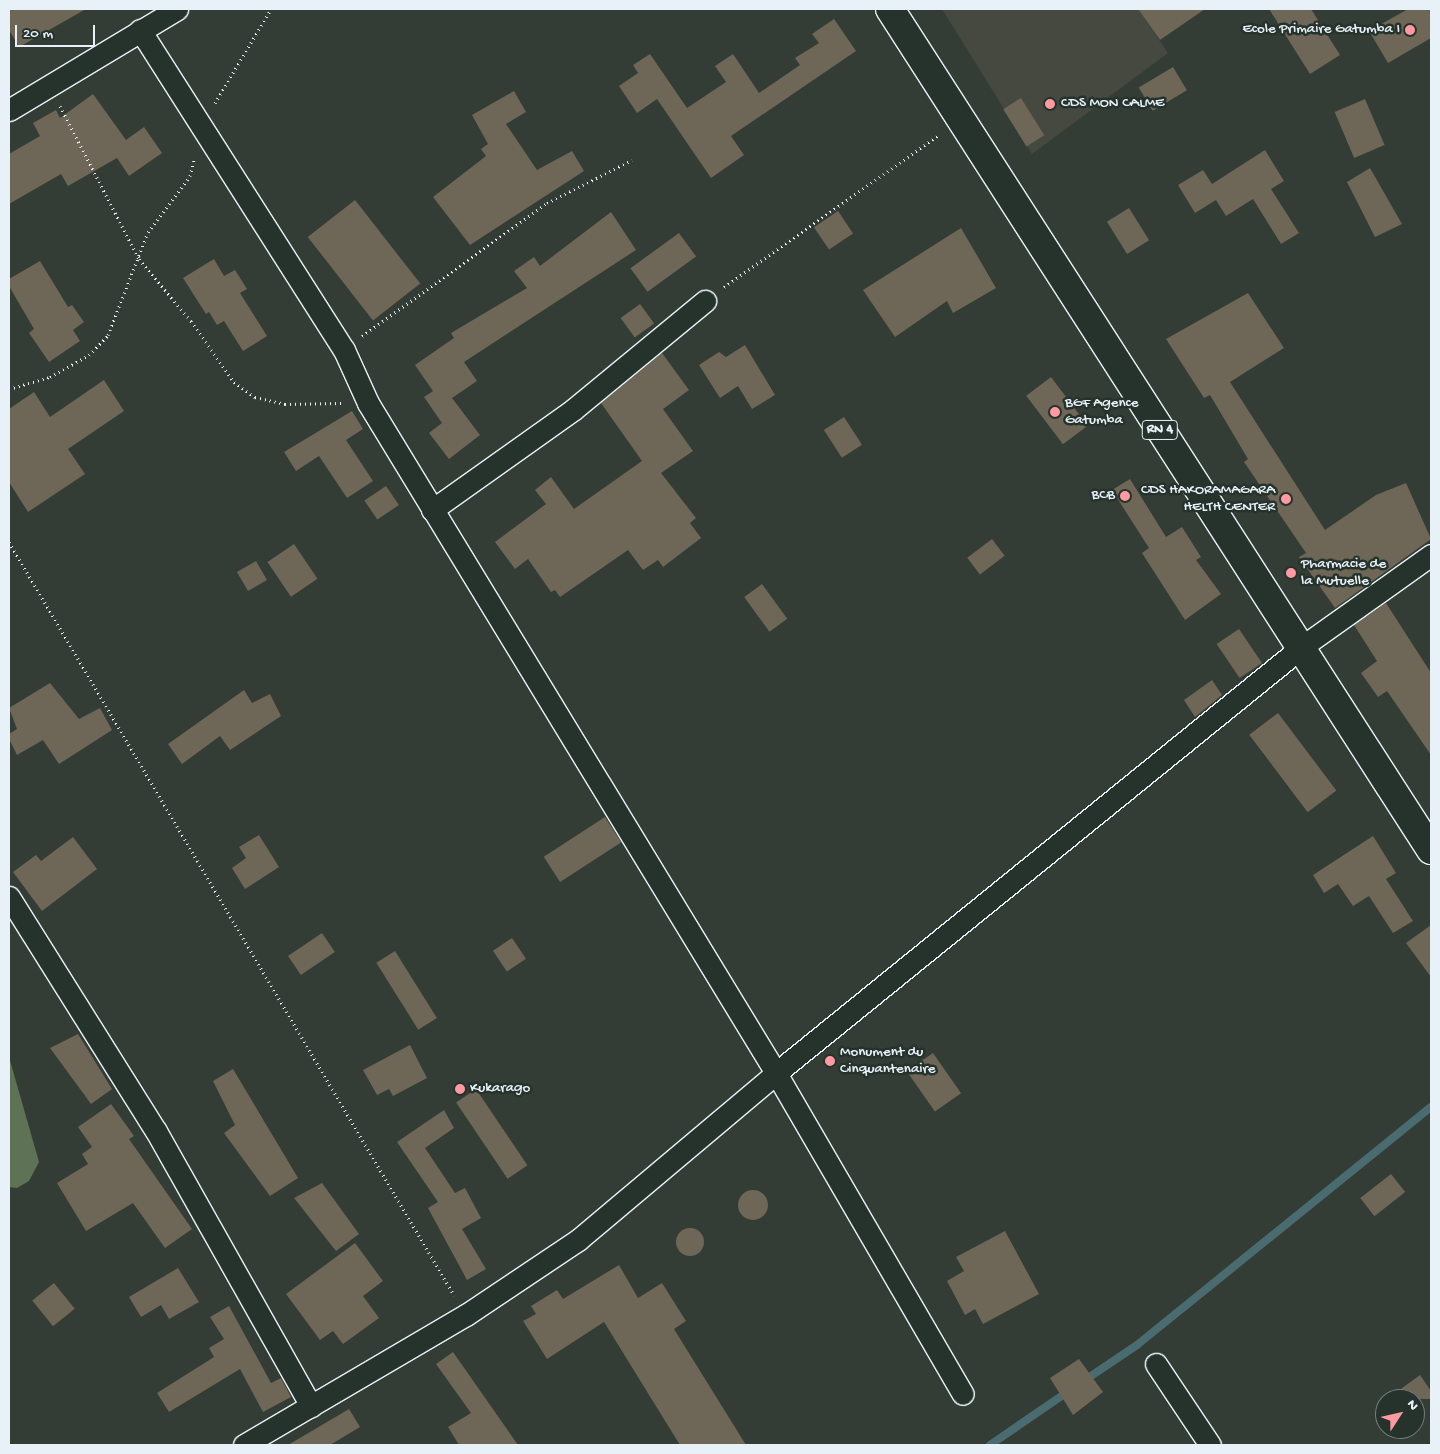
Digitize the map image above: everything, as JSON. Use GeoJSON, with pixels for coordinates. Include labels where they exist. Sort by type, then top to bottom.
{"type":"FeatureCollection","features":[{"type":"Feature","properties":{"kind":"main road","name":"RN 4"},"geometry":{"type":"LineString","coordinates":[[890,9],[970,140],[1303,646],[1431,850]]}},
{"type":"Feature","properties":{"kind":"street"},"geometry":{"type":"LineString","coordinates":[[9,110],[177,9]]}},
{"type":"Feature","properties":{"kind":"street"},"geometry":{"type":"LineString","coordinates":[[140,30],[202,131],[344,350],[368,403],[776,1073],[963,1394]]}},
{"type":"Feature","properties":{"kind":"street"},"geometry":{"type":"LineString","coordinates":[[432,510],[574,409],[705,301]]}},
{"type":"Feature","properties":{"kind":"street"},"geometry":{"type":"LineString","coordinates":[[244,1445],[466,1315],[578,1240],[776,1073],[1303,646],[1431,555]]}},
{"type":"Feature","properties":{"kind":"street"},"geometry":{"type":"LineString","coordinates":[[9,896],[156,1131],[311,1406]]}},
{"type":"Feature","properties":{"kind":"street"},"geometry":{"type":"LineString","coordinates":[[1156,1364],[1210,1445]]}},
{"type":"Feature","properties":{"kind":"path"},"geometry":{"type":"LineString","coordinates":[[9,389],[50,377],[89,355],[108,335],[139,260],[148,232],[190,176],[202,131],[228,75],[271,9]]}},
{"type":"Feature","properties":{"kind":"path"},"geometry":{"type":"LineString","coordinates":[[48,86],[139,260],[191,321],[234,382],[255,397],[284,404],[368,403]]}},
{"type":"Feature","properties":{"kind":"path"},"geometry":{"type":"LineString","coordinates":[[705,301],[938,135],[970,140]]}},
{"type":"Feature","properties":{"kind":"path"},"geometry":{"type":"LineString","coordinates":[[344,350],[547,203],[632,160]]}},
{"type":"Feature","properties":{"kind":"path"},"geometry":{"type":"LineString","coordinates":[[9,542],[466,1315]]}},
{"type":"Feature","properties":{"kind":"shaded area","name":"CDS MON CALME"},"geometry":{"type":"Polygon","coordinates":[[[942,9],[1138,9],[1168,53],[1032,154],[942,9]]]}},
{"type":"Feature","properties":{"kind":"green space"},"geometry":{"type":"Polygon","coordinates":[[[9,1057],[39,1162],[29,1181],[17,1188],[9,1187],[9,1057]]]}},
{"type":"Feature","properties":{"kind":"building"},"geometry":{"type":"Polygon","coordinates":[[[9,9],[86,9],[19,47],[9,30],[9,9]]]}},
{"type":"Feature","properties":{"kind":"building"},"geometry":{"type":"Polygon","coordinates":[[[1138,9],[1205,9],[1160,40],[1138,9]]]}},
{"type":"Feature","properties":{"kind":"building"},"geometry":{"type":"Polygon","coordinates":[[[1269,9],[1311,9],[1340,55],[1310,74],[1269,9]]]}},
{"type":"Feature","properties":{"kind":"building"},"geometry":{"type":"Polygon","coordinates":[[[1408,9],[1431,9],[1431,38],[1388,63],[1369,31],[1408,9]]]}},
{"type":"Feature","properties":{"kind":"building"},"geometry":{"type":"Polygon","coordinates":[[[834,19],[856,51],[731,136],[744,155],[711,178],[657,99],[637,113],[619,86],[638,73],[633,65],[650,54],[687,108],[726,82],[715,66],[733,54],[759,93],[800,65],[795,58],[819,43],[812,34],[834,19]]]}},
{"type":"Feature","properties":{"kind":"building"},"geometry":{"type":"Polygon","coordinates":[[[1173,67],[1187,90],[1153,111],[1139,88],[1173,67]]]}},
{"type":"Feature","properties":{"kind":"building"},"geometry":{"type":"Polygon","coordinates":[[[514,91],[526,112],[506,124],[537,170],[572,151],[584,171],[470,245],[433,197],[486,156],[481,149],[488,144],[472,115],[514,91]]]}},
{"type":"Feature","properties":{"kind":"building"},"geometry":{"type":"Polygon","coordinates":[[[93,94],[126,140],[144,127],[162,153],[129,176],[117,158],[68,186],[61,174],[9,204],[9,154],[40,136],[33,123],[56,110],[60,118],[93,94]]]}},
{"type":"Feature","properties":{"kind":"building"},"geometry":{"type":"Polygon","coordinates":[[[1021,98],[1044,135],[1027,146],[1003,109],[1021,98]]]}},
{"type":"Feature","properties":{"kind":"building"},"geometry":{"type":"Polygon","coordinates":[[[1365,99],[1385,145],[1354,158],[1335,112],[1365,99]]]}},
{"type":"Feature","properties":{"kind":"building"},"geometry":{"type":"Polygon","coordinates":[[[1265,150],[1284,181],[1271,189],[1299,233],[1281,244],[1253,199],[1226,216],[1216,200],[1195,213],[1178,185],[1203,170],[1212,184],[1265,150]]]}},
{"type":"Feature","properties":{"kind":"building"},"geometry":{"type":"Polygon","coordinates":[[[1370,168],[1402,224],[1375,237],[1347,182],[1370,168]]]}},
{"type":"Feature","properties":{"kind":"building"},"geometry":{"type":"Polygon","coordinates":[[[355,200],[420,284],[373,320],[308,237],[355,200]]]}},
{"type":"Feature","properties":{"kind":"building"},"geometry":{"type":"Polygon","coordinates":[[[1129,208],[1149,240],[1127,254],[1107,222],[1129,208]]]}},
{"type":"Feature","properties":{"kind":"building"},"geometry":{"type":"Polygon","coordinates":[[[838,211],[853,233],[829,250],[814,227],[838,211]]]}},
{"type":"Feature","properties":{"kind":"building"},"geometry":{"type":"Polygon","coordinates":[[[611,212],[636,250],[464,362],[477,381],[452,398],[480,435],[449,459],[429,433],[442,423],[424,397],[433,391],[415,365],[454,338],[451,333],[527,288],[514,271],[534,257],[540,266],[611,212]]]}},
{"type":"Feature","properties":{"kind":"building"},"geometry":{"type":"Polygon","coordinates":[[[961,228],[996,288],[953,313],[947,301],[895,337],[863,290],[961,228]]]}},
{"type":"Feature","properties":{"kind":"building"},"geometry":{"type":"Polygon","coordinates":[[[679,233],[696,256],[648,292],[630,268],[679,233]]]}},
{"type":"Feature","properties":{"kind":"building"},"geometry":{"type":"Polygon","coordinates":[[[214,259],[224,276],[235,270],[247,289],[240,293],[267,336],[243,351],[224,321],[217,325],[209,312],[206,314],[183,278],[214,259]]]}},
{"type":"Feature","properties":{"kind":"building"},"geometry":{"type":"Polygon","coordinates":[[[40,261],[68,307],[72,305],[84,322],[73,330],[80,341],[49,362],[29,333],[34,329],[9,286],[9,279],[40,261]]]}},
{"type":"Feature","properties":{"kind":"building"},"geometry":{"type":"Polygon","coordinates":[[[1248,293],[1284,348],[1230,382],[1325,530],[1376,495],[1406,483],[1431,539],[1335,608],[1299,557],[1306,553],[1244,462],[1248,459],[1210,395],[1204,398],[1166,339],[1248,293]]]}},
{"type":"Feature","properties":{"kind":"building"},"geometry":{"type":"Polygon","coordinates":[[[640,304],[654,323],[635,338],[621,318],[640,304]]]}},
{"type":"Feature","properties":{"kind":"building"},"geometry":{"type":"Polygon","coordinates":[[[745,345],[775,395],[752,409],[738,386],[720,398],[699,365],[719,352],[726,357],[745,345]]]}},
{"type":"Feature","properties":{"kind":"building"},"geometry":{"type":"Polygon","coordinates":[[[662,353],[689,390],[663,409],[693,451],[661,473],[696,518],[690,523],[701,538],[663,567],[658,560],[643,570],[628,550],[560,597],[555,590],[551,592],[528,559],[515,569],[495,542],[546,504],[535,490],[551,477],[574,509],[642,461],[601,403],[662,353]]]}},
{"type":"Feature","properties":{"kind":"building"},"geometry":{"type":"Polygon","coordinates":[[[1051,377],[1088,426],[1063,444],[1026,396],[1051,377]]]}},
{"type":"Feature","properties":{"kind":"building"},"geometry":{"type":"Polygon","coordinates":[[[104,380],[124,411],[68,449],[85,474],[28,512],[9,482],[9,409],[34,392],[50,417],[104,380]]]}},
{"type":"Feature","properties":{"kind":"building"},"geometry":{"type":"Polygon","coordinates":[[[352,411],[363,429],[346,440],[373,481],[347,498],[319,456],[296,471],[284,452],[352,411]]]}},
{"type":"Feature","properties":{"kind":"building"},"geometry":{"type":"Polygon","coordinates":[[[844,417],[862,445],[842,458],[824,430],[844,417]]]}},
{"type":"Feature","properties":{"kind":"building"},"geometry":{"type":"Polygon","coordinates":[[[1130,479],[1166,537],[1182,527],[1201,557],[1196,560],[1221,594],[1185,620],[1142,553],[1149,548],[1112,490],[1130,479]]]}},
{"type":"Feature","properties":{"kind":"building"},"geometry":{"type":"Polygon","coordinates":[[[386,486],[399,505],[377,520],[364,501],[386,486]]]}},
{"type":"Feature","properties":{"kind":"building"},"geometry":{"type":"Polygon","coordinates":[[[992,539],[1005,556],[980,574],[967,558],[992,539]]]}},
{"type":"Feature","properties":{"kind":"building"},"geometry":{"type":"Polygon","coordinates":[[[294,544],[317,579],[291,597],[267,562],[294,544]]]}},
{"type":"Feature","properties":{"kind":"building"},"geometry":{"type":"Polygon","coordinates":[[[256,561],[267,580],[248,591],[237,572],[256,561]]]}},
{"type":"Feature","properties":{"kind":"building"},"geometry":{"type":"Polygon","coordinates":[[[762,584],[787,619],[769,632],[744,597],[762,584]]]}},
{"type":"Feature","properties":{"kind":"building"},"geometry":{"type":"Polygon","coordinates":[[[1386,603],[1431,673],[1431,755],[1387,691],[1378,697],[1361,673],[1377,661],[1354,625],[1386,603]]]}},
{"type":"Feature","properties":{"kind":"building"},"geometry":{"type":"Polygon","coordinates":[[[1239,629],[1262,663],[1240,678],[1217,644],[1239,629]]]}},
{"type":"Feature","properties":{"kind":"building"},"geometry":{"type":"Polygon","coordinates":[[[1212,680],[1222,695],[1195,717],[1184,700],[1212,680]]]}},
{"type":"Feature","properties":{"kind":"building"},"geometry":{"type":"Polygon","coordinates":[[[50,683],[79,719],[100,708],[112,730],[59,764],[43,740],[17,755],[9,739],[9,734],[17,729],[9,708],[50,683]]]}},
{"type":"Feature","properties":{"kind":"building"},"geometry":{"type":"Polygon","coordinates":[[[244,690],[252,703],[270,694],[281,716],[230,750],[220,736],[182,764],[168,744],[244,690]]]}},
{"type":"Feature","properties":{"kind":"building"},"geometry":{"type":"Polygon","coordinates":[[[1278,713],[1336,790],[1308,812],[1249,735],[1278,713]]]}},
{"type":"Feature","properties":{"kind":"building"},"geometry":{"type":"Polygon","coordinates":[[[605,817],[621,842],[560,882],[544,857],[605,817]]]}},
{"type":"Feature","properties":{"kind":"building"},"geometry":{"type":"Polygon","coordinates":[[[259,835],[279,867],[245,889],[232,868],[246,858],[239,847],[259,835]]]}},
{"type":"Feature","properties":{"kind":"building"},"geometry":{"type":"Polygon","coordinates":[[[1373,836],[1396,873],[1386,879],[1413,921],[1393,933],[1369,896],[1353,906],[1338,884],[1324,893],[1313,875],[1373,836]]]}},
{"type":"Feature","properties":{"kind":"building"},"geometry":{"type":"Polygon","coordinates":[[[73,837],[97,869],[42,911],[13,872],[36,855],[41,861],[73,837]]]}},
{"type":"Feature","properties":{"kind":"building"},"geometry":{"type":"Polygon","coordinates":[[[1431,925],[1431,977],[1406,943],[1431,925]]]}},
{"type":"Feature","properties":{"kind":"building"},"geometry":{"type":"Polygon","coordinates":[[[322,933],[335,952],[301,975],[288,956],[322,933]]]}},
{"type":"Feature","properties":{"kind":"building"},"geometry":{"type":"Polygon","coordinates":[[[512,938],[526,959],[507,972],[493,951],[512,938]]]}},
{"type":"Feature","properties":{"kind":"building"},"geometry":{"type":"Polygon","coordinates":[[[395,951],[437,1018],[418,1030],[376,963],[395,951]]]}},
{"type":"Feature","properties":{"kind":"building"},"geometry":{"type":"Polygon","coordinates":[[[78,1034],[112,1089],[91,1104],[50,1048],[78,1034]]]}},
{"type":"Feature","properties":{"kind":"building"},"geometry":{"type":"Polygon","coordinates":[[[410,1045],[427,1078],[393,1096],[389,1089],[377,1095],[363,1070],[410,1045]]]}},
{"type":"Feature","properties":{"kind":"building"},"geometry":{"type":"Polygon","coordinates":[[[933,1053],[961,1093],[935,1111],[907,1071],[933,1053]]]}},
{"type":"Feature","properties":{"kind":"building"},"geometry":{"type":"Polygon","coordinates":[[[233,1069],[298,1178],[270,1196],[224,1133],[235,1125],[213,1081],[233,1069]]]}},
{"type":"Feature","properties":{"kind":"building"},"geometry":{"type":"Polygon","coordinates":[[[476,1089],[527,1165],[508,1179],[456,1102],[476,1089]]]}},
{"type":"Feature","properties":{"kind":"building"},"geometry":{"type":"Polygon","coordinates":[[[111,1104],[134,1136],[129,1139],[192,1229],[165,1248],[133,1203],[86,1231],[57,1183],[88,1164],[82,1154],[92,1147],[78,1127],[111,1104]]]}},
{"type":"Feature","properties":{"kind":"building"},"geometry":{"type":"Polygon","coordinates":[[[444,1110],[454,1128],[425,1148],[455,1193],[465,1188],[481,1218],[462,1229],[486,1269],[467,1280],[428,1208],[438,1202],[397,1142],[444,1110]]]}},
{"type":"Feature","properties":{"kind":"building"},"geometry":{"type":"Polygon","coordinates":[[[1391,1174],[1405,1192],[1374,1216],[1360,1198],[1391,1174]]]}},
{"type":"Feature","properties":{"kind":"building"},"geometry":{"type":"Polygon","coordinates":[[[322,1183],[359,1234],[336,1251],[294,1198],[322,1183]]]}},
{"type":"Feature","properties":{"kind":"building"},"geometry":{"type":"Polygon","coordinates":[[[753,1190],[764,1194],[768,1205],[764,1216],[753,1220],[742,1216],[738,1205],[742,1194],[753,1190]]]}},
{"type":"Feature","properties":{"kind":"building"},"geometry":{"type":"Polygon","coordinates":[[[690,1228],[700,1232],[704,1242],[700,1252],[690,1256],[680,1252],[676,1242],[680,1232],[690,1228]]]}},
{"type":"Feature","properties":{"kind":"building"},"geometry":{"type":"Polygon","coordinates":[[[1005,1231],[1039,1294],[983,1324],[975,1309],[965,1315],[947,1281],[964,1271],[956,1257],[1005,1231]]]}},
{"type":"Feature","properties":{"kind":"building"},"geometry":{"type":"Polygon","coordinates":[[[355,1243],[383,1281],[363,1296],[379,1318],[343,1344],[333,1331],[320,1340],[286,1294],[355,1243]]]}},
{"type":"Feature","properties":{"kind":"building"},"geometry":{"type":"Polygon","coordinates":[[[619,1265],[638,1298],[662,1283],[686,1321],[674,1329],[746,1445],[680,1445],[604,1322],[547,1359],[523,1321],[536,1314],[531,1306],[557,1290],[563,1299],[619,1265]]]}},
{"type":"Feature","properties":{"kind":"building"},"geometry":{"type":"Polygon","coordinates":[[[178,1268],[199,1302],[169,1319],[161,1305],[141,1317],[129,1297],[178,1268]]]}},
{"type":"Feature","properties":{"kind":"building"},"geometry":{"type":"Polygon","coordinates":[[[54,1283],[75,1309],[53,1326],[32,1301],[54,1283]]]}},
{"type":"Feature","properties":{"kind":"building"},"geometry":{"type":"Polygon","coordinates":[[[229,1306],[271,1383],[281,1378],[291,1397],[263,1412],[240,1369],[169,1412],[157,1393],[214,1357],[209,1348],[224,1339],[210,1317],[229,1306]]]}},
{"type":"Feature","properties":{"kind":"building"},"geometry":{"type":"Polygon","coordinates":[[[453,1352],[518,1445],[459,1445],[448,1427],[471,1413],[436,1364],[453,1352]]]}},
{"type":"Feature","properties":{"kind":"building"},"geometry":{"type":"Polygon","coordinates":[[[1079,1359],[1103,1392],[1073,1415],[1050,1378],[1079,1359]]]}},
{"type":"Feature","properties":{"kind":"building"},"geometry":{"type":"Polygon","coordinates":[[[1420,1375],[1431,1391],[1431,1399],[1425,1399],[1425,1389],[1401,1389],[1420,1375]]]}},
{"type":"Feature","properties":{"kind":"building"},"geometry":{"type":"Polygon","coordinates":[[[349,1409],[360,1427],[330,1445],[288,1445],[349,1409]]]}},
{"type":"Feature","properties":{"kind":"waterway"},"geometry":{"type":"LineString","coordinates":[[1085,1380],[1137,1345],[1431,1107]]}},
{"type":"Feature","properties":{"kind":"waterway"},"geometry":{"type":"LineString","coordinates":[[990,1445],[1069,1391]]}},
{"type":"Feature","properties":{"kind":"place","name":"Ecole Primaire Gatumba I"},"geometry":{"type":"Point","coordinates":[1410,30]}},
{"type":"Feature","properties":{"kind":"place","name":"CDS MON CALME"},"geometry":{"type":"Point","coordinates":[1050,104]}},
{"type":"Feature","properties":{"kind":"place","name":"BGF Agence Gatumba"},"geometry":{"type":"Point","coordinates":[1055,412]}},
{"type":"Feature","properties":{"kind":"place","name":"BCB"},"geometry":{"type":"Point","coordinates":[1125,496]}},
{"type":"Feature","properties":{"kind":"place","name":"CDS HAKORAMAGARA HELTH CENTER"},"geometry":{"type":"Point","coordinates":[1286,499]}},
{"type":"Feature","properties":{"kind":"place","name":"Pharmacie de la Mutuelle"},"geometry":{"type":"Point","coordinates":[1291,573]}},
{"type":"Feature","properties":{"kind":"place","name":"Monument du Cinquantenaire"},"geometry":{"type":"Point","coordinates":[830,1061]}},
{"type":"Feature","properties":{"kind":"place","name":"Kukarago"},"geometry":{"type":"Point","coordinates":[460,1089]}}]}
